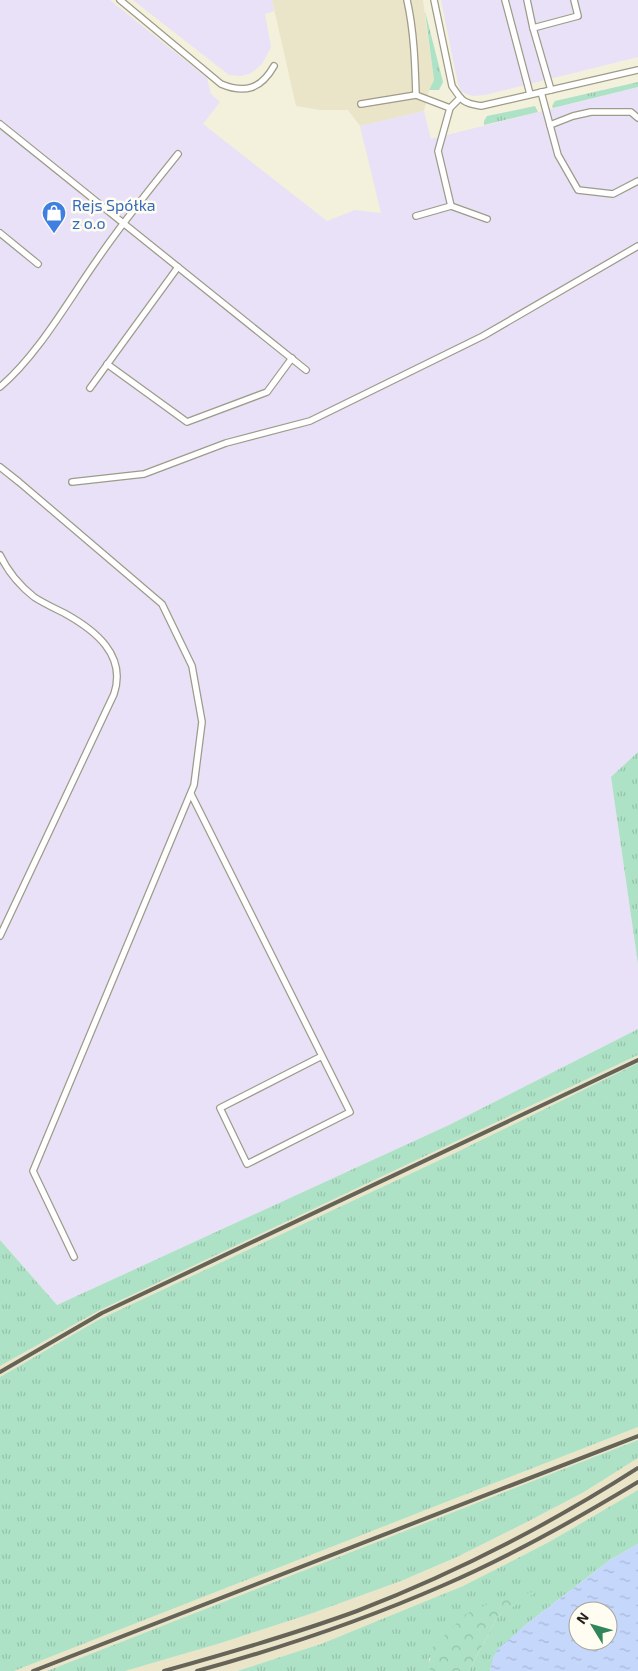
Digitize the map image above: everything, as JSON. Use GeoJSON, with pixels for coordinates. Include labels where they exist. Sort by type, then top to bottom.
{"type":"FeatureCollection","features":[{"type":"Feature","properties":{"kind":"lane"},"geometry":{"type":"LineString","coordinates":[[120,0],[221,84],[247,89],[255,87],[264,81],[274,66]]}},
{"type":"Feature","properties":{"kind":"lane"},"geometry":{"type":"LineString","coordinates":[[407,0],[414,54],[416,94]]}},
{"type":"Feature","properties":{"kind":"lane"},"geometry":{"type":"LineString","coordinates":[[434,0],[452,86],[460,98],[467,104],[481,106],[638,70]]}},
{"type":"Feature","properties":{"kind":"lane"},"geometry":{"type":"LineString","coordinates":[[505,0],[530,94]]}},
{"type":"Feature","properties":{"kind":"lane"},"geometry":{"type":"LineString","coordinates":[[528,0],[533,28],[551,90]]}},
{"type":"Feature","properties":{"kind":"lane"},"geometry":{"type":"LineString","coordinates":[[533,28],[578,16],[574,0]]}},
{"type":"Feature","properties":{"kind":"lane"},"geometry":{"type":"LineString","coordinates":[[541,92],[558,155],[578,190],[613,194],[638,181]]}},
{"type":"Feature","properties":{"kind":"lane"},"geometry":{"type":"LineString","coordinates":[[362,104],[416,94],[450,108]]}},
{"type":"Feature","properties":{"kind":"lane"},"geometry":{"type":"LineString","coordinates":[[451,206],[438,151],[450,108],[460,98]]}},
{"type":"Feature","properties":{"kind":"lane"},"geometry":{"type":"LineString","coordinates":[[550,125],[573,116],[591,112],[631,112],[638,118]]}},
{"type":"Feature","properties":{"kind":"lane"},"geometry":{"type":"LineString","coordinates":[[0,124],[306,370]]}},
{"type":"Feature","properties":{"kind":"lane"},"geometry":{"type":"LineString","coordinates":[[0,387],[13,376],[40,343],[122,223],[178,154]]}},
{"type":"Feature","properties":{"kind":"lane"},"geometry":{"type":"LineString","coordinates":[[416,216],[451,206],[487,219]]}},
{"type":"Feature","properties":{"kind":"lane"},"geometry":{"type":"LineString","coordinates":[[0,233],[38,264]]}},
{"type":"Feature","properties":{"kind":"lane"},"geometry":{"type":"LineString","coordinates":[[72,482],[144,474],[226,443],[310,421],[484,336],[638,246]]}},
{"type":"Feature","properties":{"kind":"lane"},"geometry":{"type":"LineString","coordinates":[[90,388],[178,267]]}},
{"type":"Feature","properties":{"kind":"lane"},"geometry":{"type":"LineString","coordinates":[[107,364],[187,422],[267,392],[292,358]]}},
{"type":"Feature","properties":{"kind":"lane"},"geometry":{"type":"LineString","coordinates":[[0,467],[162,604],[192,666],[202,722],[194,785],[191,794],[33,1171],[74,1257]]}},
{"type":"Feature","properties":{"kind":"lane"},"geometry":{"type":"LineString","coordinates":[[0,556],[7,570],[27,591],[80,623],[105,644],[117,667],[118,682],[110,703],[0,936]]}},
{"type":"Feature","properties":{"kind":"lane"},"geometry":{"type":"LineString","coordinates":[[191,794],[322,1056],[350,1112],[247,1164],[220,1108],[322,1056]]}},
{"type":"Feature","properties":{"kind":"shaded area"},"geometry":{"type":"Polygon","coordinates":[[[0,0],[110,0],[207,78],[211,94],[220,102],[203,124],[327,221],[355,210],[381,213],[360,126],[424,111],[431,139],[638,87],[638,752],[611,777],[638,964],[638,1029],[449,1125],[57,1305],[0,1240],[0,0]]]}},
{"type":"Feature","properties":{"kind":"shaded area"},"geometry":{"type":"Polygon","coordinates":[[[133,0],[272,0],[274,11],[265,14],[271,47],[262,64],[251,73],[241,76],[229,75],[133,0]]]}},
{"type":"Feature","properties":{"kind":"shaded area"},"geometry":{"type":"Polygon","coordinates":[[[272,0],[423,0],[434,80],[429,90],[424,111],[360,126],[348,110],[320,110],[296,106],[272,0]]]}},
{"type":"Feature","properties":{"kind":"shaded area"},"geometry":{"type":"Polygon","coordinates":[[[441,0],[638,0],[638,57],[485,95],[473,96],[466,94],[461,91],[458,84],[441,0]]]}},
{"type":"Feature","properties":{"kind":"shaded area"},"geometry":{"type":"Polygon","coordinates":[[[638,1055],[638,1063],[459,1151],[98,1320],[0,1377],[0,1366],[100,1310],[638,1055]]]}},
{"type":"Feature","properties":{"kind":"shaded area"},"geometry":{"type":"Polygon","coordinates":[[[638,1427],[638,1440],[478,1504],[47,1671],[14,1671],[638,1427]]]}},
{"type":"Feature","properties":{"kind":"shaded area"},"geometry":{"type":"Polygon","coordinates":[[[638,1458],[638,1490],[549,1542],[463,1586],[413,1607],[321,1644],[237,1671],[125,1671],[221,1643],[310,1614],[401,1581],[457,1557],[527,1522],[584,1492],[638,1458]]]}},
{"type":"Feature","properties":{"kind":"green space"},"geometry":{"type":"Polygon","coordinates":[[[425,11],[443,82],[439,90],[429,90],[434,80],[425,11]]]}},
{"type":"Feature","properties":{"kind":"green space"},"geometry":{"type":"Polygon","coordinates":[[[638,82],[638,87],[553,108],[552,106],[555,101],[638,82]]]}},
{"type":"Feature","properties":{"kind":"green space"},"geometry":{"type":"Polygon","coordinates":[[[535,106],[538,112],[484,125],[487,116],[535,106]]]}},
{"type":"Feature","properties":{"kind":"green space"},"geometry":{"type":"Polygon","coordinates":[[[638,752],[638,964],[611,777],[638,752]]]}},
{"type":"Feature","properties":{"kind":"green space"},"geometry":{"type":"Polygon","coordinates":[[[638,1029],[638,1055],[100,1310],[0,1366],[0,1240],[57,1305],[449,1125],[638,1029]]]}},
{"type":"Feature","properties":{"kind":"green space"},"geometry":{"type":"Polygon","coordinates":[[[638,1063],[638,1427],[14,1671],[0,1671],[0,1377],[98,1320],[459,1151],[638,1063]]]}},
{"type":"Feature","properties":{"kind":"green space"},"geometry":{"type":"Polygon","coordinates":[[[638,1440],[638,1458],[584,1492],[457,1557],[401,1581],[310,1614],[221,1643],[125,1671],[47,1671],[638,1440]]]}},
{"type":"Feature","properties":{"kind":"green space"},"geometry":{"type":"Polygon","coordinates":[[[638,1490],[638,1544],[610,1560],[524,1626],[491,1666],[490,1671],[469,1671],[498,1616],[536,1591],[429,1658],[430,1671],[237,1671],[321,1644],[463,1586],[549,1542],[638,1490]]]}},
{"type":"Feature","properties":{"kind":"green space"},"geometry":{"type":"Polygon","coordinates":[[[538,1591],[498,1616],[469,1671],[430,1671],[429,1664],[432,1648],[466,1614],[497,1600],[538,1591]]]}},
{"type":"Feature","properties":{"kind":"water"},"geometry":{"type":"Polygon","coordinates":[[[638,1544],[638,1671],[490,1671],[493,1657],[498,1649],[524,1626],[610,1560],[638,1544]]]}},
{"type":"Feature","properties":{"kind":"railway"},"geometry":{"type":"LineString","coordinates":[[0,1372],[102,1313],[638,1060]]}},
{"type":"Feature","properties":{"kind":"railway"},"geometry":{"type":"LineString","coordinates":[[33,1671],[638,1436]]}},
{"type":"Feature","properties":{"kind":"railway"},"geometry":{"type":"LineString","coordinates":[[164,1671],[309,1628],[357,1611],[430,1581],[536,1528],[638,1468]]}},
{"type":"Feature","properties":{"kind":"railway"},"geometry":{"type":"LineString","coordinates":[[197,1671],[260,1653],[322,1632],[444,1585],[543,1537],[638,1482]]}},
{"type":"Feature","properties":{"kind":"place","name":"Rejs Spółka z o.o"},"geometry":{"type":"Point","coordinates":[54,234]}}]}
